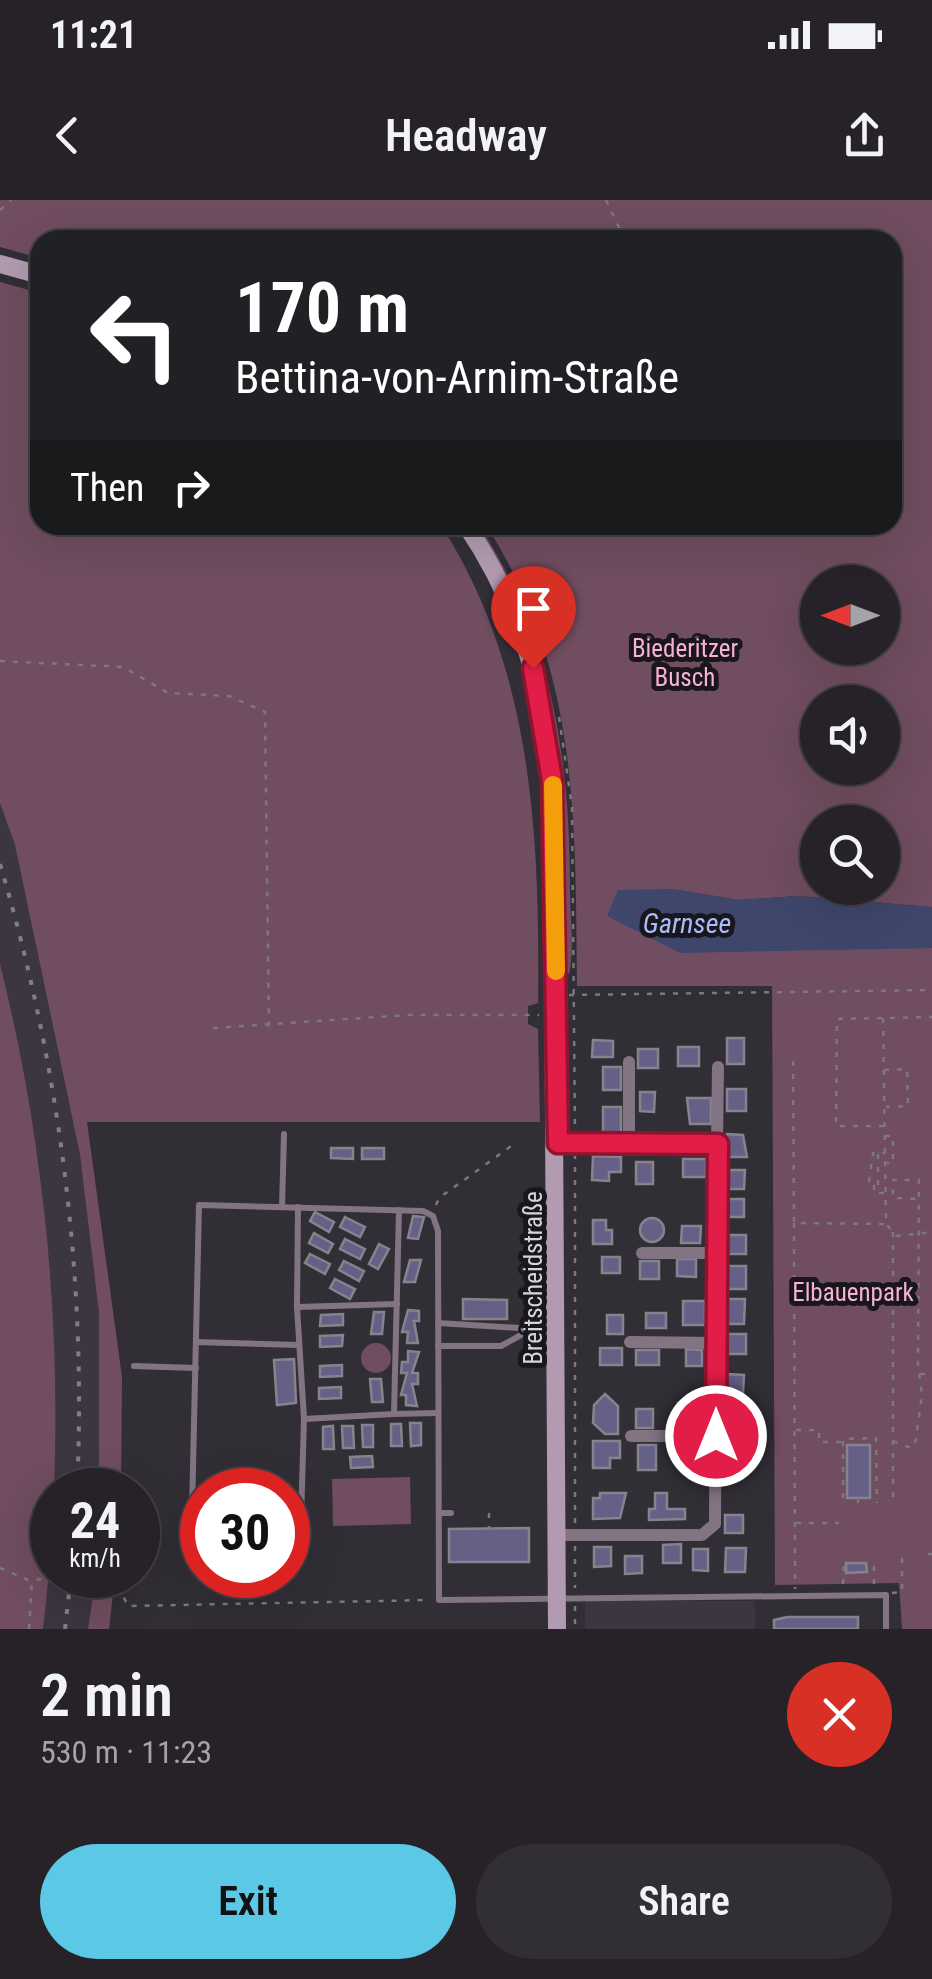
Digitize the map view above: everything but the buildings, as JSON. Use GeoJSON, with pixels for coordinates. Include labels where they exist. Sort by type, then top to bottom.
{"type":"FeatureCollection","features":[{"type":"Feature","properties":{"kind":"street"},"geometry":{"type":"LineString","coordinates":[[0,264],[30,273]]}},
{"type":"Feature","properties":{"kind":"street","name":"Breitscheidstraße"},"geometry":{"type":"LineString","coordinates":[[472,535],[510,604],[543,712],[554,805],[556,1016],[566,1144],[558,1330],[566,1597],[557,1629]]}},
{"type":"Feature","properties":{"kind":"street"},"geometry":{"type":"LineString","coordinates":[[629,1062],[629,1144]]}},
{"type":"Feature","properties":{"kind":"street"},"geometry":{"type":"LineString","coordinates":[[566,1536],[709,1533],[716,1518],[718,1067]]}},
{"type":"Feature","properties":{"kind":"street"},"geometry":{"type":"LineString","coordinates":[[566,1144],[718,1144]]}},
{"type":"Feature","properties":{"kind":"street"},"geometry":{"type":"LineString","coordinates":[[642,1253],[716,1254]]}},
{"type":"Feature","properties":{"kind":"street"},"geometry":{"type":"LineString","coordinates":[[630,1342],[716,1343]]}},
{"type":"Feature","properties":{"kind":"street"},"geometry":{"type":"LineString","coordinates":[[632,1436],[716,1436]]}},
{"type":"Feature","properties":{"kind":"lane"},"geometry":{"type":"LineString","coordinates":[[282,1207],[284,1134]]}},
{"type":"Feature","properties":{"kind":"lane"},"geometry":{"type":"LineString","coordinates":[[193,1468],[200,1205],[423,1211],[433,1216],[438,1231],[439,1600],[886,1595],[886,1629]]}},
{"type":"Feature","properties":{"kind":"lane"},"geometry":{"type":"LineString","coordinates":[[298,1207],[296,1307],[304,1419],[302,1468]]}},
{"type":"Feature","properties":{"kind":"lane"},"geometry":{"type":"LineString","coordinates":[[394,1414],[398,1210]]}},
{"type":"Feature","properties":{"kind":"lane"},"geometry":{"type":"LineString","coordinates":[[296,1307],[397,1304]]}},
{"type":"Feature","properties":{"kind":"lane"},"geometry":{"type":"LineString","coordinates":[[438,1323],[558,1330]]}},
{"type":"Feature","properties":{"kind":"lane"},"geometry":{"type":"LineString","coordinates":[[438,1346],[501,1346],[532,1329]]}},
{"type":"Feature","properties":{"kind":"lane"},"geometry":{"type":"LineString","coordinates":[[196,1342],[298,1345]]}},
{"type":"Feature","properties":{"kind":"lane"},"geometry":{"type":"LineString","coordinates":[[134,1366],[196,1368]]}},
{"type":"Feature","properties":{"kind":"lane"},"geometry":{"type":"LineString","coordinates":[[304,1419],[438,1413]]}},
{"type":"Feature","properties":{"kind":"lane"},"geometry":{"type":"LineString","coordinates":[[439,1513],[451,1513]]}},
{"type":"Feature","properties":{"kind":"path"},"geometry":{"type":"LineString","coordinates":[[0,210],[11,200]]}},
{"type":"Feature","properties":{"kind":"path"},"geometry":{"type":"LineString","coordinates":[[606,200],[620,230]]}},
{"type":"Feature","properties":{"kind":"path"},"geometry":{"type":"LineString","coordinates":[[0,661],[123,667],[168,693],[229,696],[265,712],[269,1027]]}},
{"type":"Feature","properties":{"kind":"path","name":"Breitscheidstraße"},"geometry":{"type":"LineString","coordinates":[[574,986],[566,1144],[566,1597],[575,1629]]}},
{"type":"Feature","properties":{"kind":"path"},"geometry":{"type":"LineString","coordinates":[[582,994],[932,990]]}},
{"type":"Feature","properties":{"kind":"path"},"geometry":{"type":"LineString","coordinates":[[213,1028],[408,1015],[556,1016]]}},
{"type":"Feature","properties":{"kind":"path"},"geometry":{"type":"LineString","coordinates":[[885,1126],[836,1126],[837,1019],[932,1016]]}},
{"type":"Feature","properties":{"kind":"path"},"geometry":{"type":"LineString","coordinates":[[883,1018],[886,1224],[893,1232],[907,1237],[932,1232]]}},
{"type":"Feature","properties":{"kind":"path"},"geometry":{"type":"LineString","coordinates":[[793,1062],[795,1596]]}},
{"type":"Feature","properties":{"kind":"path"},"geometry":{"type":"LineString","coordinates":[[883,1070],[907,1069],[908,1106],[884,1108]]}},
{"type":"Feature","properties":{"kind":"path"},"geometry":{"type":"LineString","coordinates":[[885,1136],[893,1136],[893,1163],[885,1163]]}},
{"type":"Feature","properties":{"kind":"path"},"geometry":{"type":"LineString","coordinates":[[433,1216],[438,1198],[514,1144]]}},
{"type":"Feature","properties":{"kind":"path"},"geometry":{"type":"LineString","coordinates":[[885,1152],[873,1152],[867,1168],[874,1193],[886,1193]]}},
{"type":"Feature","properties":{"kind":"path"},"geometry":{"type":"LineString","coordinates":[[878,1152],[878,1193]]}},
{"type":"Feature","properties":{"kind":"path"},"geometry":{"type":"LineString","coordinates":[[892,1441],[911,1448],[916,1444],[922,1395],[919,1180],[893,1180],[893,1198],[919,1199]]}},
{"type":"Feature","properties":{"kind":"path"},"geometry":{"type":"LineString","coordinates":[[794,1223],[886,1224]]}},
{"type":"Feature","properties":{"kind":"path"},"geometry":{"type":"LineString","coordinates":[[893,1232],[893,1503]]}},
{"type":"Feature","properties":{"kind":"path"},"geometry":{"type":"LineString","coordinates":[[919,1374],[932,1374]]}},
{"type":"Feature","properties":{"kind":"path"},"geometry":{"type":"LineString","coordinates":[[795,1430],[819,1430],[819,1442],[876,1438],[877,1503]]}},
{"type":"Feature","properties":{"kind":"path"},"geometry":{"type":"LineString","coordinates":[[842,1442],[842,1498]]}},
{"type":"Feature","properties":{"kind":"path"},"geometry":{"type":"LineString","coordinates":[[876,1465],[892,1465]]}},
{"type":"Feature","properties":{"kind":"path"},"geometry":{"type":"LineString","coordinates":[[489,1513],[489,1528]]}},
{"type":"Feature","properties":{"kind":"path"},"geometry":{"type":"LineString","coordinates":[[795,1523],[839,1523]]}},
{"type":"Feature","properties":{"kind":"path"},"geometry":{"type":"LineString","coordinates":[[843,1596],[844,1558]]}},
{"type":"Feature","properties":{"kind":"path"},"geometry":{"type":"LineString","coordinates":[[874,1558],[874,1595]]}},
{"type":"Feature","properties":{"kind":"path"},"geometry":{"type":"LineString","coordinates":[[896,1592],[902,1592],[902,1558]]}},
{"type":"Feature","properties":{"kind":"path"},"geometry":{"type":"LineString","coordinates":[[0,1568],[30,1579]]}},
{"type":"Feature","properties":{"kind":"path"},"geometry":{"type":"LineString","coordinates":[[29,1629],[31,1598]]}},
{"type":"Feature","properties":{"kind":"path"},"geometry":{"type":"LineString","coordinates":[[124,1598],[128,1606],[439,1600]]}},
{"type":"Feature","properties":{"kind":"shaded area"},"geometry":{"type":"Polygon","coordinates":[[[0,803],[15,845],[80,1157],[99,1313],[99,1468],[53,1468],[51,1306],[39,1160],[0,964],[0,803]]]}},
{"type":"Feature","properties":{"kind":"shaded area"},"geometry":{"type":"Polygon","coordinates":[[[45,1598],[93,1598],[88,1629],[43,1629],[45,1598]]]}},
{"type":"Feature","properties":{"kind":"shaded area"},"geometry":{"type":"Polygon","coordinates":[[[585,1601],[755,1601],[755,1629],[585,1629],[585,1601]]]}},
{"type":"Feature","properties":{"kind":"green space"},"geometry":{"type":"Polygon","coordinates":[[[0,200],[932,200],[932,907],[900,904],[900,805],[800,805],[800,896],[738,900],[673,889],[932,948],[932,1629],[902,1629],[899,1583],[775,1585],[772,986],[577,986],[572,806],[556,691],[540,636],[517,580],[492,535],[902,535],[902,230],[30,230],[30,255],[0,247],[0,200]]]}},
{"type":"Feature","properties":{"kind":"green space"},"geometry":{"type":"Polygon","coordinates":[[[0,282],[30,290],[30,535],[447,535],[472,580],[513,696],[532,817],[538,1003],[528,1006],[528,1024],[538,1029],[540,1122],[87,1122],[122,1377],[121,1468],[99,1468],[99,1313],[80,1155],[15,845],[0,803],[0,282]]]}},
{"type":"Feature","properties":{"kind":"green space"},"geometry":{"type":"Polygon","coordinates":[[[477,535],[485,535],[524,611],[552,700],[569,841],[569,974],[562,969],[560,804],[552,729],[477,535]]]}},
{"type":"Feature","properties":{"kind":"green space"},"geometry":{"type":"Polygon","coordinates":[[[0,964],[33,1128],[44,1211],[52,1295],[55,1463],[55,1468],[30,1468],[30,1598],[46,1598],[43,1629],[0,1629],[0,964]]]}},
{"type":"Feature","properties":{"kind":"green space"},"geometry":{"type":"Polygon","coordinates":[[[376,1343],[387,1347],[391,1358],[387,1369],[376,1373],[365,1369],[361,1358],[365,1347],[376,1343]]]}},
{"type":"Feature","properties":{"kind":"green space"},"geometry":{"type":"Polygon","coordinates":[[[410,1477],[411,1524],[333,1526],[332,1479],[410,1477]]]}},
{"type":"Feature","properties":{"kind":"green space"},"geometry":{"type":"Polygon","coordinates":[[[93,1598],[112,1598],[109,1629],[88,1629],[93,1598]]]}},
{"type":"Feature","properties":{"kind":"water","name":"Garnsee"},"geometry":{"type":"Polygon","coordinates":[[[673,889],[738,900],[800,896],[800,905],[932,907],[932,948],[680,953],[607,916],[618,890],[673,889]]]}},
{"type":"Feature","properties":{"kind":"railway"},"geometry":{"type":"LineString","coordinates":[[0,864],[39,1018],[65,1174],[78,1332],[78,1468]]}},
{"type":"Feature","properties":{"kind":"railway"},"geometry":{"type":"LineString","coordinates":[[65,1629],[68,1598]]}},
{"type":"Feature","properties":{"kind":"slow traffic"},"geometry":{"type":"LineString","coordinates":[[553,785],[556,971]]}},
{"type":"Feature","properties":{"kind":"route"},"geometry":{"type":"LineString","coordinates":[[533,668],[552,780],[558,1143],[718,1144],[716,1436]]}},
{"type":"Feature","properties":{"kind":"park label","name":"Biederitzer Busch"},"geometry":{"type":"Point","coordinates":[685,662]}},
{"type":"Feature","properties":{"kind":"park label","name":"Elbauenpark"},"geometry":{"type":"Point","coordinates":[853,1292]}}]}
